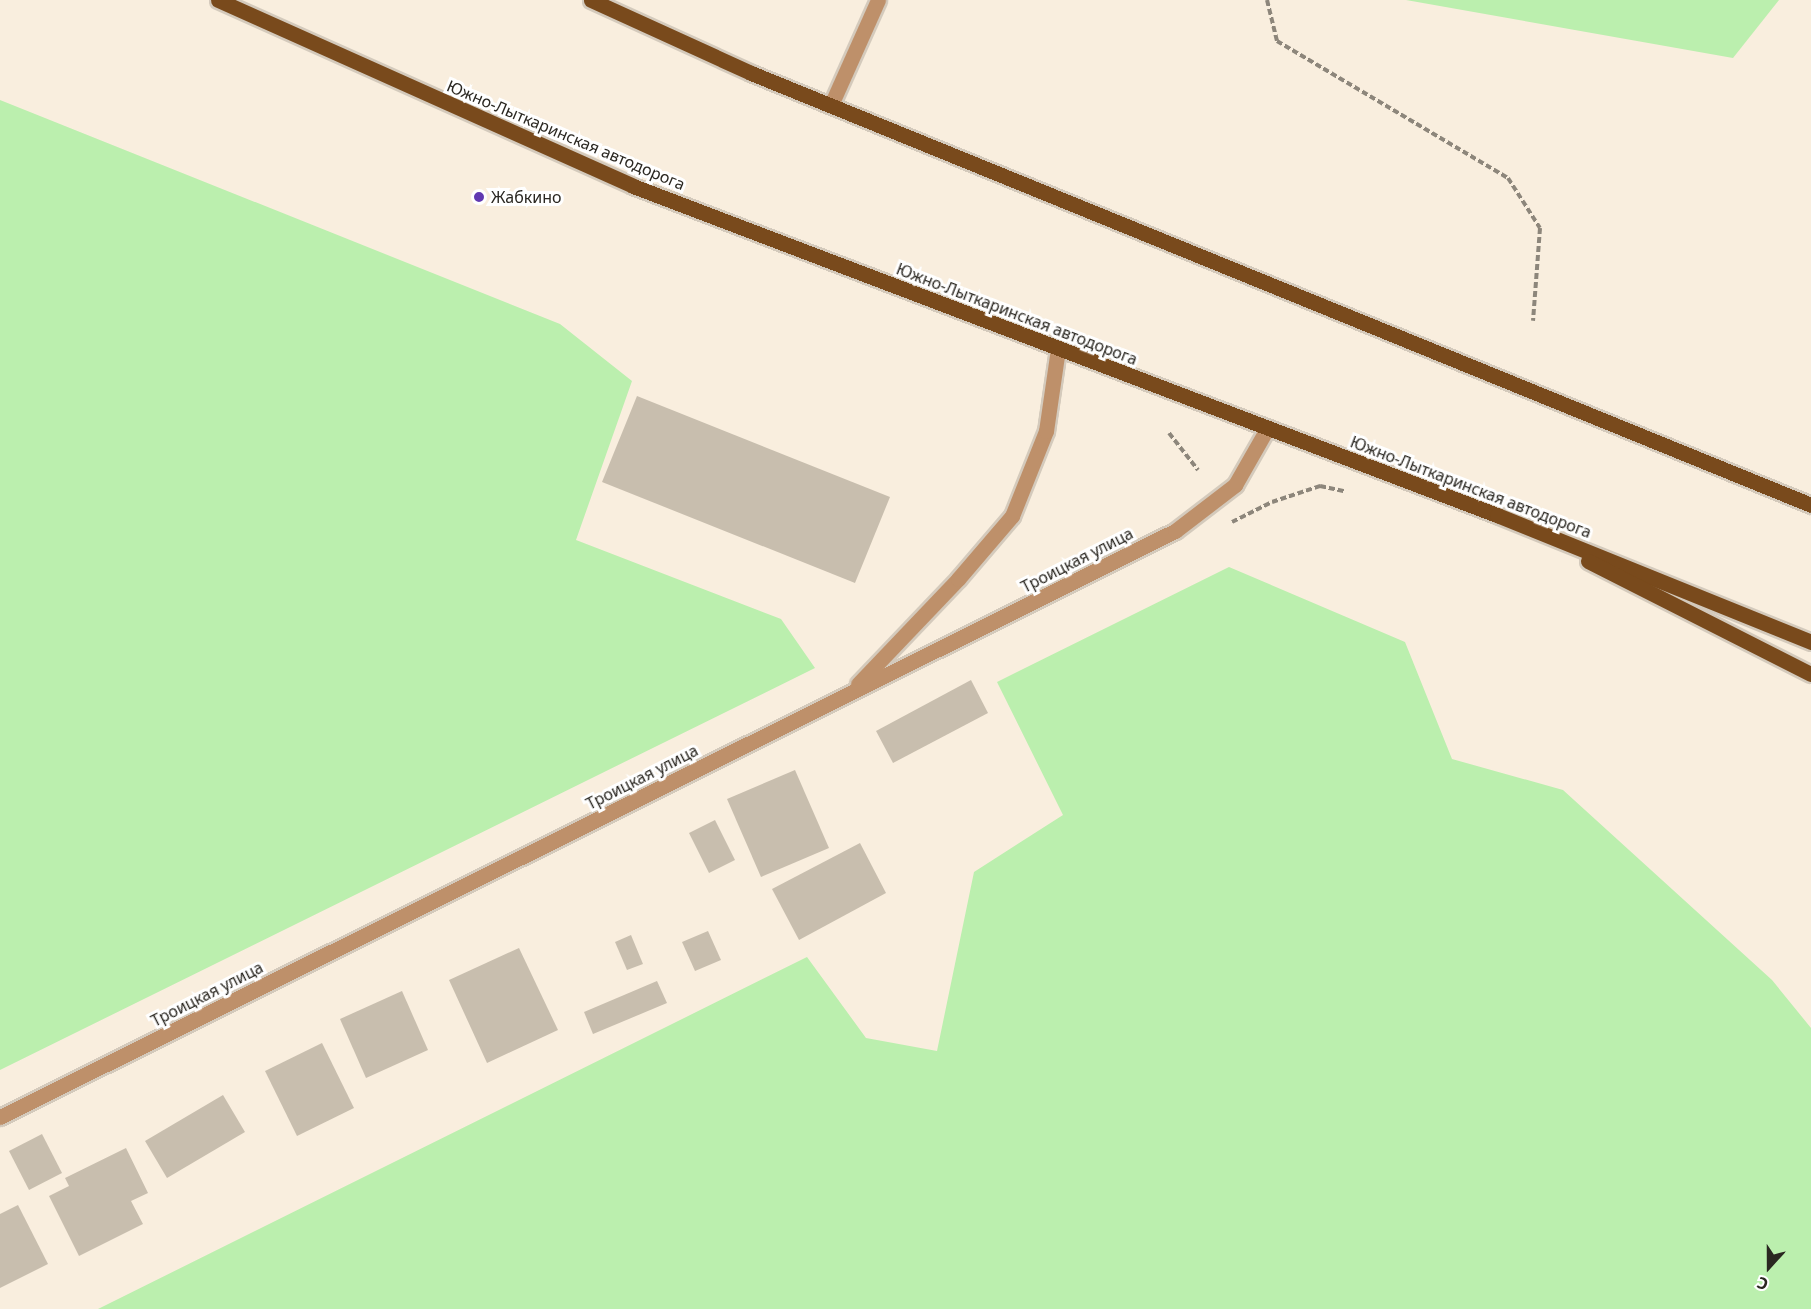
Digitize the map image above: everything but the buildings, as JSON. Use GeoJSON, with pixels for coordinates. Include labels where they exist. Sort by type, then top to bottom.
{"type":"FeatureCollection","features":[{"type":"Feature","properties":{"kind":"main road","name":"Южно-Лыткаринская автодорога"},"geometry":{"type":"LineString","coordinates":[[218,0],[633,186],[1497,515],[1811,642]]}},
{"type":"Feature","properties":{"kind":"main road"},"geometry":{"type":"LineString","coordinates":[[591,0],[831,105],[1811,505]]}},
{"type":"Feature","properties":{"kind":"main road"},"geometry":{"type":"LineString","coordinates":[[1497,515],[1811,675]]}},
{"type":"Feature","properties":{"kind":"street"},"geometry":{"type":"LineString","coordinates":[[831,105],[878,0]]}},
{"type":"Feature","properties":{"kind":"street"},"geometry":{"type":"LineString","coordinates":[[848,694],[958,579],[1012,516],[1046,431],[1058,349]]}},
{"type":"Feature","properties":{"kind":"street","name":"Троицкая улица"},"geometry":{"type":"LineString","coordinates":[[0,1117],[1175,531],[1235,485],[1267,429]]}},
{"type":"Feature","properties":{"kind":"path"},"geometry":{"type":"LineString","coordinates":[[1267,0],[1276,41],[1508,178],[1540,228],[1533,321]]}},
{"type":"Feature","properties":{"kind":"path"},"geometry":{"type":"LineString","coordinates":[[1169,433],[1198,470]]}},
{"type":"Feature","properties":{"kind":"path"},"geometry":{"type":"LineString","coordinates":[[1272,502],[1320,486],[1344,491]]}},
{"type":"Feature","properties":{"kind":"green space"},"geometry":{"type":"Polygon","coordinates":[[[1406,0],[1779,0],[1733,58],[1406,0]]]}},
{"type":"Feature","properties":{"kind":"green space"},"geometry":{"type":"Polygon","coordinates":[[[0,100],[560,324],[632,381],[576,540],[781,619],[815,668],[0,1070],[0,100]]]}},
{"type":"Feature","properties":{"kind":"green space"},"geometry":{"type":"Polygon","coordinates":[[[1229,567],[1405,642],[1452,759],[1563,790],[1772,980],[1811,1028],[1811,1309],[98,1309],[807,957],[866,1038],[937,1051],[974,872],[1063,815],[997,682],[1229,567]]]}},
{"type":"Feature","properties":{"kind":"place","name":"Жабкино"},"geometry":{"type":"Point","coordinates":[479,197]}}]}
